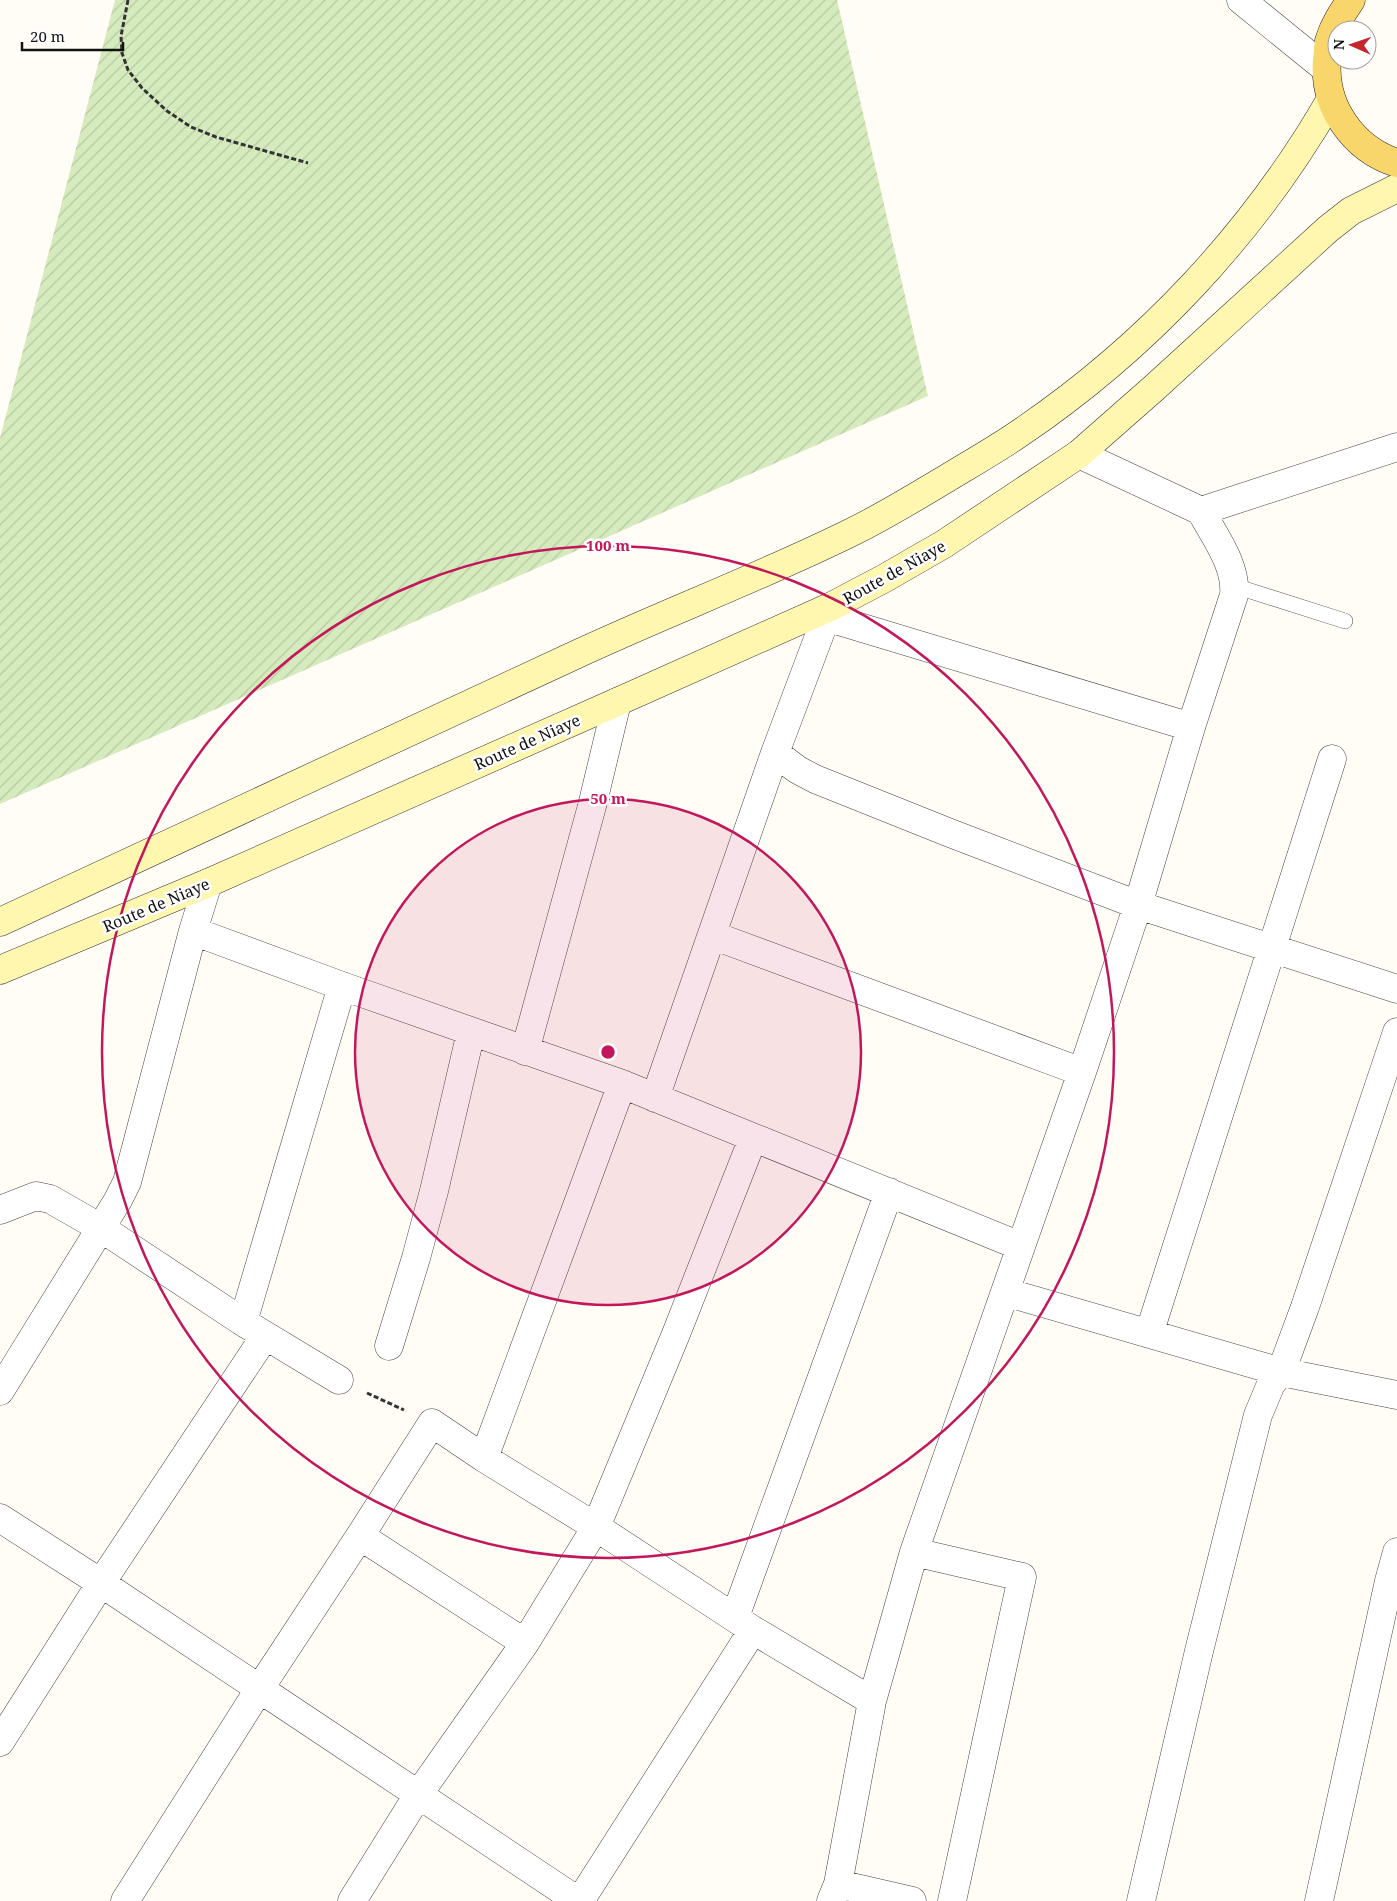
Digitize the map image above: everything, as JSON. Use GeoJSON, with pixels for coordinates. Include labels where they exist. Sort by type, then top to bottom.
{"type":"FeatureCollection","features":[{"type":"Feature","properties":{"kind":"main road"},"geometry":{"type":"LineString","coordinates":[[1351,0],[1339,16],[1329,42],[1326,70],[1331,99],[1343,124],[1361,144],[1384,159],[1397,163]]}},
{"type":"Feature","properties":{"kind":"main road"},"geometry":{"type":"LineString","coordinates":[[0,922],[604,641],[850,533],[890,513],[1016,436],[1069,398],[1172,308],[1228,248],[1281,180],[1309,138],[1331,99]]}},
{"type":"Feature","properties":{"kind":"main road","name":"Route de Niaye"},"geometry":{"type":"LineString","coordinates":[[0,970],[208,883],[617,702],[828,612],[944,544],[1079,454],[1328,229],[1351,212],[1397,188]]}},
{"type":"Feature","properties":{"kind":"street"},"geometry":{"type":"LineString","coordinates":[[1241,0],[1326,70]]}},
{"type":"Feature","properties":{"kind":"street"},"geometry":{"type":"LineString","coordinates":[[1201,511],[1397,447]]}},
{"type":"Feature","properties":{"kind":"street"},"geometry":{"type":"LineString","coordinates":[[912,1901],[834,1893],[872,1701],[914,1552],[1082,1072],[1138,905],[1191,727],[1234,595],[1235,586],[1231,567],[1201,511],[1079,454]]}},
{"type":"Feature","properties":{"kind":"street"},"geometry":{"type":"LineString","coordinates":[[655,1098],[775,753],[828,612],[1191,727]]}},
{"type":"Feature","properties":{"kind":"street"},"geometry":{"type":"LineString","coordinates":[[525,1051],[592,806],[617,702]]}},
{"type":"Feature","properties":{"kind":"street"},"geometry":{"type":"LineString","coordinates":[[775,753],[798,770],[815,779],[1138,905],[1397,989]]}},
{"type":"Feature","properties":{"kind":"street"},"geometry":{"type":"LineString","coordinates":[[1149,1334],[1332,759]]}},
{"type":"Feature","properties":{"kind":"street"},"geometry":{"type":"LineString","coordinates":[[0,1391],[118,1200],[133,1163],[193,931],[208,883]]}},
{"type":"Feature","properties":{"kind":"street"},"geometry":{"type":"LineString","coordinates":[[193,931],[470,1032],[622,1084],[1020,1246]]}},
{"type":"Feature","properties":{"kind":"street"},"geometry":{"type":"LineString","coordinates":[[712,935],[1082,1072]]}},
{"type":"Feature","properties":{"kind":"street"},"geometry":{"type":"LineString","coordinates":[[0,1742],[101,1583],[254,1329],[342,986]]}},
{"type":"Feature","properties":{"kind":"street"},"geometry":{"type":"LineString","coordinates":[[389,1346],[429,1210],[470,1032]]}},
{"type":"Feature","properties":{"kind":"street"},"geometry":{"type":"LineString","coordinates":[[1141,1901],[1199,1651],[1258,1414],[1271,1384],[1281,1372],[1305,1307],[1397,1032]]}},
{"type":"Feature","properties":{"kind":"street"},"geometry":{"type":"LineString","coordinates":[[484,1458],[622,1084]]}},
{"type":"Feature","properties":{"kind":"street"},"geometry":{"type":"LineString","coordinates":[[352,1901],[418,1795],[525,1643],[596,1527],[676,1334],[753,1138]]}},
{"type":"Feature","properties":{"kind":"street"},"geometry":{"type":"LineString","coordinates":[[0,1518],[260,1688],[579,1901],[744,1624],[889,1192]]}},
{"type":"Feature","properties":{"kind":"street"},"geometry":{"type":"LineString","coordinates":[[0,1210],[29,1198],[43,1196],[50,1199],[101,1228],[254,1329],[339,1380]]}},
{"type":"Feature","properties":{"kind":"street"},"geometry":{"type":"LineString","coordinates":[[1005,1292],[1281,1372],[1397,1395]]}},
{"type":"Feature","properties":{"kind":"street"},"geometry":{"type":"LineString","coordinates":[[125,1901],[260,1688],[432,1423],[744,1624],[872,1701]]}},
{"type":"Feature","properties":{"kind":"street"},"geometry":{"type":"LineString","coordinates":[[360,1536],[525,1643]]}},
{"type":"Feature","properties":{"kind":"street"},"geometry":{"type":"LineString","coordinates":[[914,1552],[1022,1577],[952,1901]]}},
{"type":"Feature","properties":{"kind":"street"},"geometry":{"type":"LineString","coordinates":[[1319,1901],[1397,1552]]}},
{"type":"Feature","properties":{"kind":"lane"},"geometry":{"type":"LineString","coordinates":[[1235,586],[1345,621]]}},
{"type":"Feature","properties":{"kind":"path"},"geometry":{"type":"LineString","coordinates":[[128,0],[121,36],[122,53],[128,70],[142,88],[167,111],[191,127],[216,137],[308,162]]}},
{"type":"Feature","properties":{"kind":"path"},"geometry":{"type":"LineString","coordinates":[[339,1380],[432,1423]]}},
{"type":"Feature","properties":{"kind":"green space"},"geometry":{"type":"Polygon","coordinates":[[[115,0],[837,0],[928,396],[0,804],[0,438],[115,0]]]}}]}
